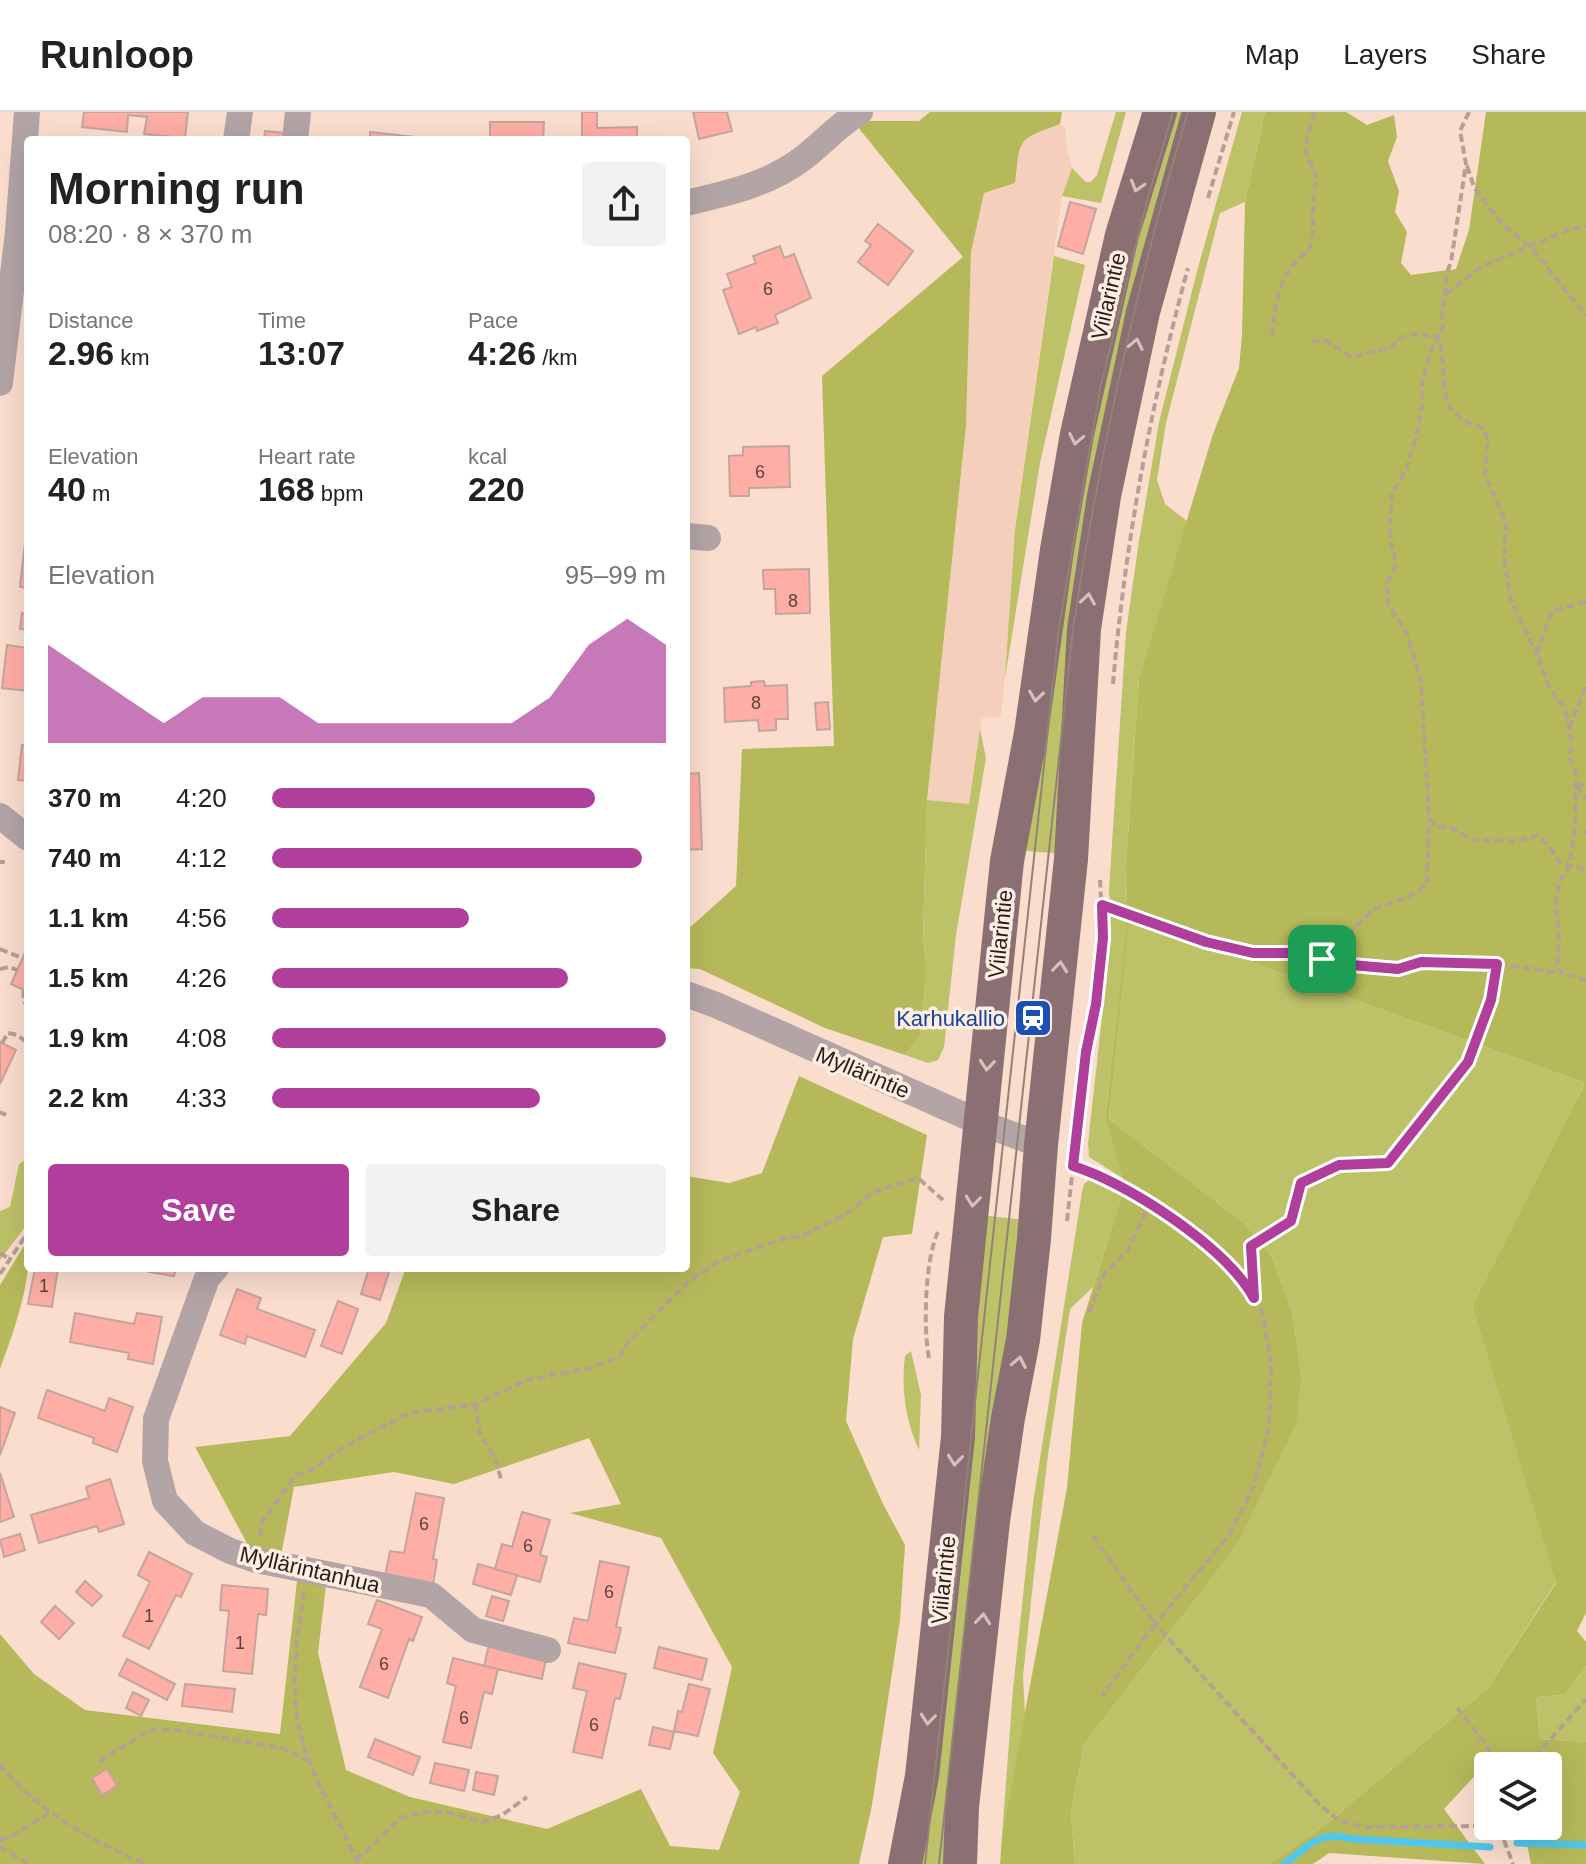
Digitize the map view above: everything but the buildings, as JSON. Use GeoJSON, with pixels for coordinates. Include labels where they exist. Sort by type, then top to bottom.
{"type":"FeatureCollection","features":[{"type":"Feature","properties":{"kind":"main road","name":"Viilarintie"},"geometry":{"type":"LineString","coordinates":[[905,1864],[922,1776],[958,1437],[961,1317],[1007,861],[1031,733],[1072,463],[1122,235],[1160,112]]}},
{"type":"Feature","properties":{"kind":"main road","name":"Viilarintie"},"geometry":{"type":"LineString","coordinates":[[960,1864],[962,1807],[993,1521],[1023,1340],[1071,859],[1078,705],[1090,588],[1104,496],[1143,312],[1199,112]]}},
{"type":"Feature","properties":{"kind":"street"},"geometry":{"type":"LineString","coordinates":[[27,112],[27,136]]}},
{"type":"Feature","properties":{"kind":"street"},"geometry":{"type":"LineString","coordinates":[[237,136],[240,112]]}},
{"type":"Feature","properties":{"kind":"street"},"geometry":{"type":"LineString","coordinates":[[295,136],[298,112]]}},
{"type":"Feature","properties":{"kind":"street"},"geometry":{"type":"LineString","coordinates":[[690,202],[754,187],[773,178],[801,160],[860,112]]}},
{"type":"Feature","properties":{"kind":"street"},"geometry":{"type":"LineString","coordinates":[[0,383],[24,180]]}},
{"type":"Feature","properties":{"kind":"street"},"geometry":{"type":"LineString","coordinates":[[0,816],[24,835]]}},
{"type":"Feature","properties":{"kind":"street","name":"Myllärintie"},"geometry":{"type":"LineString","coordinates":[[690,995],[981,1123],[1041,1145]]}},
{"type":"Feature","properties":{"kind":"street","name":"Myllärintanhua"},"geometry":{"type":"LineString","coordinates":[[210,1272],[156,1419],[155,1461],[165,1501],[195,1533],[230,1551],[256,1560],[431,1595],[473,1630],[548,1650]]}},
{"type":"Feature","properties":{"kind":"path"},"geometry":{"type":"LineString","coordinates":[[1204,209],[1234,112]]}},
{"type":"Feature","properties":{"kind":"path"},"geometry":{"type":"LineString","coordinates":[[1272,335],[1279,292],[1290,270],[1313,240],[1311,230],[1315,217],[1313,201],[1316,178],[1314,166],[1307,158],[1306,147],[1315,112]]}},
{"type":"Feature","properties":{"kind":"path"},"geometry":{"type":"LineString","coordinates":[[1469,112],[1460,131],[1474,187],[1502,224],[1531,247],[1586,316]]}},
{"type":"Feature","properties":{"kind":"path"},"geometry":{"type":"LineString","coordinates":[[1322,959],[1333,944],[1344,938],[1376,908],[1402,901],[1420,891],[1427,883],[1429,817],[1421,681],[1407,634],[1388,604],[1387,584],[1396,564],[1390,536],[1392,493],[1406,470],[1416,437],[1422,384],[1430,353],[1443,328],[1444,296],[1466,164]]}},
{"type":"Feature","properties":{"kind":"path"},"geometry":{"type":"LineString","coordinates":[[1444,296],[1481,267],[1568,230],[1586,226]]}},
{"type":"Feature","properties":{"kind":"path"},"geometry":{"type":"LineString","coordinates":[[1111,697],[1120,602],[1137,500],[1189,264]]}},
{"type":"Feature","properties":{"kind":"path"},"geometry":{"type":"LineString","coordinates":[[1312,341],[1327,341],[1351,357],[1392,347],[1403,337],[1416,334],[1438,337]]}},
{"type":"Feature","properties":{"kind":"path"},"geometry":{"type":"LineString","coordinates":[[1438,337],[1443,350],[1445,396],[1450,409],[1470,424],[1483,428],[1488,440],[1485,474],[1506,523],[1504,558],[1511,601],[1549,687],[1565,709],[1572,743],[1570,759],[1576,771],[1575,827],[1569,867],[1560,880],[1556,901],[1559,937],[1557,965],[1561,973]]}},
{"type":"Feature","properties":{"kind":"path"},"geometry":{"type":"LineString","coordinates":[[1537,654],[1549,618],[1555,610],[1586,602]]}},
{"type":"Feature","properties":{"kind":"path"},"geometry":{"type":"LineString","coordinates":[[1569,728],[1586,686]]}},
{"type":"Feature","properties":{"kind":"path"},"geometry":{"type":"LineString","coordinates":[[1576,784],[1586,785]]}},
{"type":"Feature","properties":{"kind":"path"},"geometry":{"type":"LineString","coordinates":[[1576,784],[1586,799]]}},
{"type":"Feature","properties":{"kind":"path"},"geometry":{"type":"LineString","coordinates":[[1429,817],[1436,826],[1454,829],[1472,840],[1514,841],[1537,836],[1549,845],[1559,862],[1586,870]]}},
{"type":"Feature","properties":{"kind":"path"},"geometry":{"type":"LineString","coordinates":[[1575,827],[1586,832]]}},
{"type":"Feature","properties":{"kind":"path"},"geometry":{"type":"LineString","coordinates":[[1068,1216],[1086,1052],[1096,1004],[1103,938],[1101,867]]}},
{"type":"Feature","properties":{"kind":"path"},"geometry":{"type":"LineString","coordinates":[[1102,905],[1253,953],[1305,953],[1340,964],[1398,969],[1421,962],[1497,964],[1549,970],[1586,980]]}},
{"type":"Feature","properties":{"kind":"path"},"geometry":{"type":"LineString","coordinates":[[0,949],[22,958]]}},
{"type":"Feature","properties":{"kind":"path"},"geometry":{"type":"LineString","coordinates":[[1330,974],[1340,964]]}},
{"type":"Feature","properties":{"kind":"path"},"geometry":{"type":"LineString","coordinates":[[1254,1298],[1251,1246],[1291,1221],[1301,1183],[1339,1165],[1388,1163],[1468,1062],[1491,1000],[1497,964]]}},
{"type":"Feature","properties":{"kind":"path"},"geometry":{"type":"LineString","coordinates":[[1549,970],[1557,965]]}},
{"type":"Feature","properties":{"kind":"path"},"geometry":{"type":"LineString","coordinates":[[0,969],[9,967],[17,970]]}},
{"type":"Feature","properties":{"kind":"path"},"geometry":{"type":"LineString","coordinates":[[24,990],[24,1001]]}},
{"type":"Feature","properties":{"kind":"path"},"geometry":{"type":"LineString","coordinates":[[2,1043],[8,1033],[24,1040]]}},
{"type":"Feature","properties":{"kind":"path"},"geometry":{"type":"LineString","coordinates":[[0,1112],[6,1115]]}},
{"type":"Feature","properties":{"kind":"path"},"geometry":{"type":"LineString","coordinates":[[1073,1166],[1097,1173],[1206,1243],[1246,1284],[1263,1314],[1271,1363],[1269,1427],[1254,1486],[1228,1537],[1155,1624],[1102,1696]]}},
{"type":"Feature","properties":{"kind":"path"},"geometry":{"type":"LineString","coordinates":[[263,1520],[296,1475],[313,1469],[349,1444],[409,1413],[475,1404],[527,1380],[590,1368],[619,1357],[630,1340],[689,1281],[719,1261],[783,1239],[802,1236],[849,1212],[873,1192],[918,1178],[948,1204]]}},
{"type":"Feature","properties":{"kind":"path"},"geometry":{"type":"LineString","coordinates":[[1089,1312],[1105,1273],[1128,1250],[1149,1205]]}},
{"type":"Feature","properties":{"kind":"path"},"geometry":{"type":"LineString","coordinates":[[0,1274],[24,1238]]}},
{"type":"Feature","properties":{"kind":"path"},"geometry":{"type":"LineString","coordinates":[[0,1253],[9,1259]]}},
{"type":"Feature","properties":{"kind":"path"},"geometry":{"type":"LineString","coordinates":[[475,1404],[480,1434],[495,1458],[501,1479]]}},
{"type":"Feature","properties":{"kind":"path"},"geometry":{"type":"LineString","coordinates":[[1093,1536],[1155,1624],[1318,1803],[1338,1820],[1363,1827],[1474,1826]]}},
{"type":"Feature","properties":{"kind":"path"},"geometry":{"type":"LineString","coordinates":[[307,1570],[294,1670],[295,1699],[308,1760],[357,1862],[401,1818],[424,1812],[446,1812],[484,1822],[502,1815],[527,1797]]}},
{"type":"Feature","properties":{"kind":"path"},"geometry":{"type":"LineString","coordinates":[[1539,1752],[1586,1699]]}},
{"type":"Feature","properties":{"kind":"path"},"geometry":{"type":"LineString","coordinates":[[1457,1708],[1490,1752]]}},
{"type":"Feature","properties":{"kind":"path"},"geometry":{"type":"LineString","coordinates":[[99,1762],[143,1734],[157,1729],[281,1748],[308,1760]]}},
{"type":"Feature","properties":{"kind":"path"},"geometry":{"type":"LineString","coordinates":[[0,1764],[34,1800],[51,1812],[113,1850],[145,1864]]}},
{"type":"Feature","properties":{"kind":"path"},"geometry":{"type":"LineString","coordinates":[[0,1840],[51,1812]]}},
{"type":"Feature","properties":{"kind":"path"},"geometry":{"type":"LineString","coordinates":[[1504,1840],[1513,1864]]}},
{"type":"Feature","properties":{"kind":"path"},"geometry":{"type":"LineString","coordinates":[[0,1847],[29,1864]]}},
{"type":"Feature","properties":{"kind":"shaded area"},"geometry":{"type":"Polygon","coordinates":[[[1060,124],[1065,127],[1072,168],[1062,196],[1015,530],[1011,617],[1001,717],[982,718],[970,804],[927,800],[966,425],[971,252],[984,193],[1015,183],[1020,146],[1025,138],[1060,124]]]}},
{"type":"Feature","properties":{"kind":"green space"},"geometry":{"type":"Polygon","coordinates":[[[930,112],[1062,112],[1060,124],[1023,142],[1015,183],[984,193],[971,252],[966,425],[927,800],[923,939],[927,970],[920,1035],[905,1055],[825,1028],[700,969],[690,968],[690,927],[736,886],[742,749],[834,746],[822,376],[963,257],[857,126],[864,121],[919,121],[930,112]]]}},
{"type":"Feature","properties":{"kind":"green space"},"geometry":{"type":"Polygon","coordinates":[[[1116,112],[1126,112],[1101,203],[1062,196],[1072,168],[1086,182],[1091,182],[1097,175],[1116,112]]]}},
{"type":"Feature","properties":{"kind":"green space"},"geometry":{"type":"Polygon","coordinates":[[[1166,112],[1191,112],[1167,189],[1062,854],[1017,850],[1068,521],[1166,112]]]}},
{"type":"Feature","properties":{"kind":"green space"},"geometry":{"type":"Polygon","coordinates":[[[1242,112],[1265,112],[1245,202],[1220,213],[1166,423],[1157,480],[1165,504],[1187,521],[1139,678],[1126,864],[1127,922],[1129,918],[1585,1083],[1472,1306],[1556,1582],[1487,1689],[1328,1823],[1269,1864],[1075,1864],[1071,1813],[1084,1744],[1235,1548],[1301,1374],[1292,1311],[1272,1257],[1244,1223],[1109,1119],[1124,956],[1105,1117],[1124,1179],[1089,1157],[1088,1143],[1111,936],[1109,889],[1126,632],[1139,541],[1159,422],[1242,112]]]}},
{"type":"Feature","properties":{"kind":"green space"},"geometry":{"type":"Polygon","coordinates":[[[1265,112],[1346,112],[1367,125],[1394,115],[1397,137],[1388,161],[1399,191],[1395,212],[1407,232],[1401,263],[1411,275],[1456,269],[1469,230],[1486,112],[1586,112],[1586,1613],[1577,1631],[1586,1642],[1586,1666],[1565,1695],[1536,1697],[1540,1739],[1586,1742],[1586,1864],[1531,1864],[1526,1840],[1562,1840],[1562,1752],[1474,1752],[1474,1777],[1444,1809],[1485,1864],[1329,1853],[1313,1864],[1269,1864],[1328,1823],[1487,1689],[1556,1583],[1472,1306],[1585,1083],[1129,918],[1109,1119],[1244,1223],[1272,1257],[1292,1311],[1301,1374],[1297,1422],[1235,1548],[1084,1744],[1071,1813],[1075,1864],[1000,1864],[1002,1835],[1067,1488],[1082,1323],[1125,1185],[1105,1118],[1127,926],[1126,864],[1139,678],[1213,434],[1239,368],[1245,202],[1265,112]]]}},
{"type":"Feature","properties":{"kind":"green space"},"geometry":{"type":"Polygon","coordinates":[[[1054,256],[1085,265],[1040,463],[1005,678],[1015,530],[1054,256]]]}},
{"type":"Feature","properties":{"kind":"green space"},"geometry":{"type":"Polygon","coordinates":[[[980,729],[986,758],[956,935],[944,1047],[938,1060],[928,1063],[905,1055],[920,1035],[927,970],[923,939],[927,800],[969,804],[980,729]]]}},
{"type":"Feature","properties":{"kind":"green space"},"geometry":{"type":"Polygon","coordinates":[[[799,1076],[927,1135],[912,1234],[883,1237],[853,1339],[846,1421],[905,1545],[900,1620],[872,1805],[859,1864],[0,1864],[0,1634],[34,1674],[85,1710],[280,1734],[297,1581],[326,1585],[318,1653],[346,1770],[410,1797],[547,1829],[641,1789],[670,1846],[719,1850],[740,1792],[713,1753],[732,1667],[661,1538],[570,1513],[621,1504],[589,1438],[454,1484],[394,1472],[294,1487],[281,1556],[249,1547],[195,1447],[290,1436],[386,1323],[405,1272],[690,1272],[690,1177],[729,1183],[762,1173],[799,1076]]]}},
{"type":"Feature","properties":{"kind":"green space"},"geometry":{"type":"Polygon","coordinates":[[[24,1161],[24,1228],[0,1260],[0,1211],[10,1207],[19,1164],[24,1161]]]}},
{"type":"Feature","properties":{"kind":"green space"},"geometry":{"type":"Polygon","coordinates":[[[1089,1180],[1096,1180],[1122,1195],[1093,1287],[1070,1309],[1035,1565],[1023,1676],[1025,1715],[1002,1835],[1013,1689],[1033,1503],[1082,1192],[1089,1180]]]}},
{"type":"Feature","properties":{"kind":"green space"},"geometry":{"type":"Polygon","coordinates":[[[979,1215],[1024,1220],[952,1864],[913,1864],[979,1215]]]}},
{"type":"Feature","properties":{"kind":"green space"},"geometry":{"type":"Polygon","coordinates":[[[24,1246],[24,1272],[28,1272],[25,1288],[0,1369],[0,1285],[24,1246]]]}},
{"type":"Feature","properties":{"kind":"green space"},"geometry":{"type":"Polygon","coordinates":[[[911,1351],[921,1395],[919,1450],[910,1427],[904,1392],[905,1356],[911,1351]]]}},
{"type":"Feature","properties":{"kind":"green space"},"geometry":{"type":"Polygon","coordinates":[[[1586,1666],[1586,1742],[1540,1739],[1536,1697],[1565,1695],[1586,1666]]]}},
{"type":"Feature","properties":{"kind":"waterway"},"geometry":{"type":"LineString","coordinates":[[1284,1864],[1309,1845],[1332,1836],[1490,1847]]}},
{"type":"Feature","properties":{"kind":"waterway"},"geometry":{"type":"LineString","coordinates":[[1517,1843],[1586,1845]]}},
{"type":"Feature","properties":{"kind":"tram line"},"geometry":{"type":"LineString","coordinates":[[925,1864],[1059,627],[1101,384],[1148,197],[1173,112]]}},
{"type":"Feature","properties":{"kind":"tram line"},"geometry":{"type":"LineString","coordinates":[[939,1864],[1073,629],[1121,368],[1152,240],[1188,112]]}},
{"type":"Feature","properties":{"kind":"place","name":"Karhukallio"},"geometry":{"type":"Point","coordinates":[1033,1018]}},
{"type":"Feature","properties":{"kind":"route"},"geometry":{"type":"LineString","coordinates":[[1102,905],[1206,942],[1253,953],[1305,953],[1322,959],[1340,964],[1398,969],[1421,962],[1497,964],[1491,1000],[1468,1062],[1388,1163],[1339,1165],[1301,1183],[1291,1221],[1251,1246],[1254,1298],[1246,1284],[1206,1243],[1097,1173],[1073,1166],[1086,1052],[1096,1004],[1103,938],[1102,905]]}}]}
